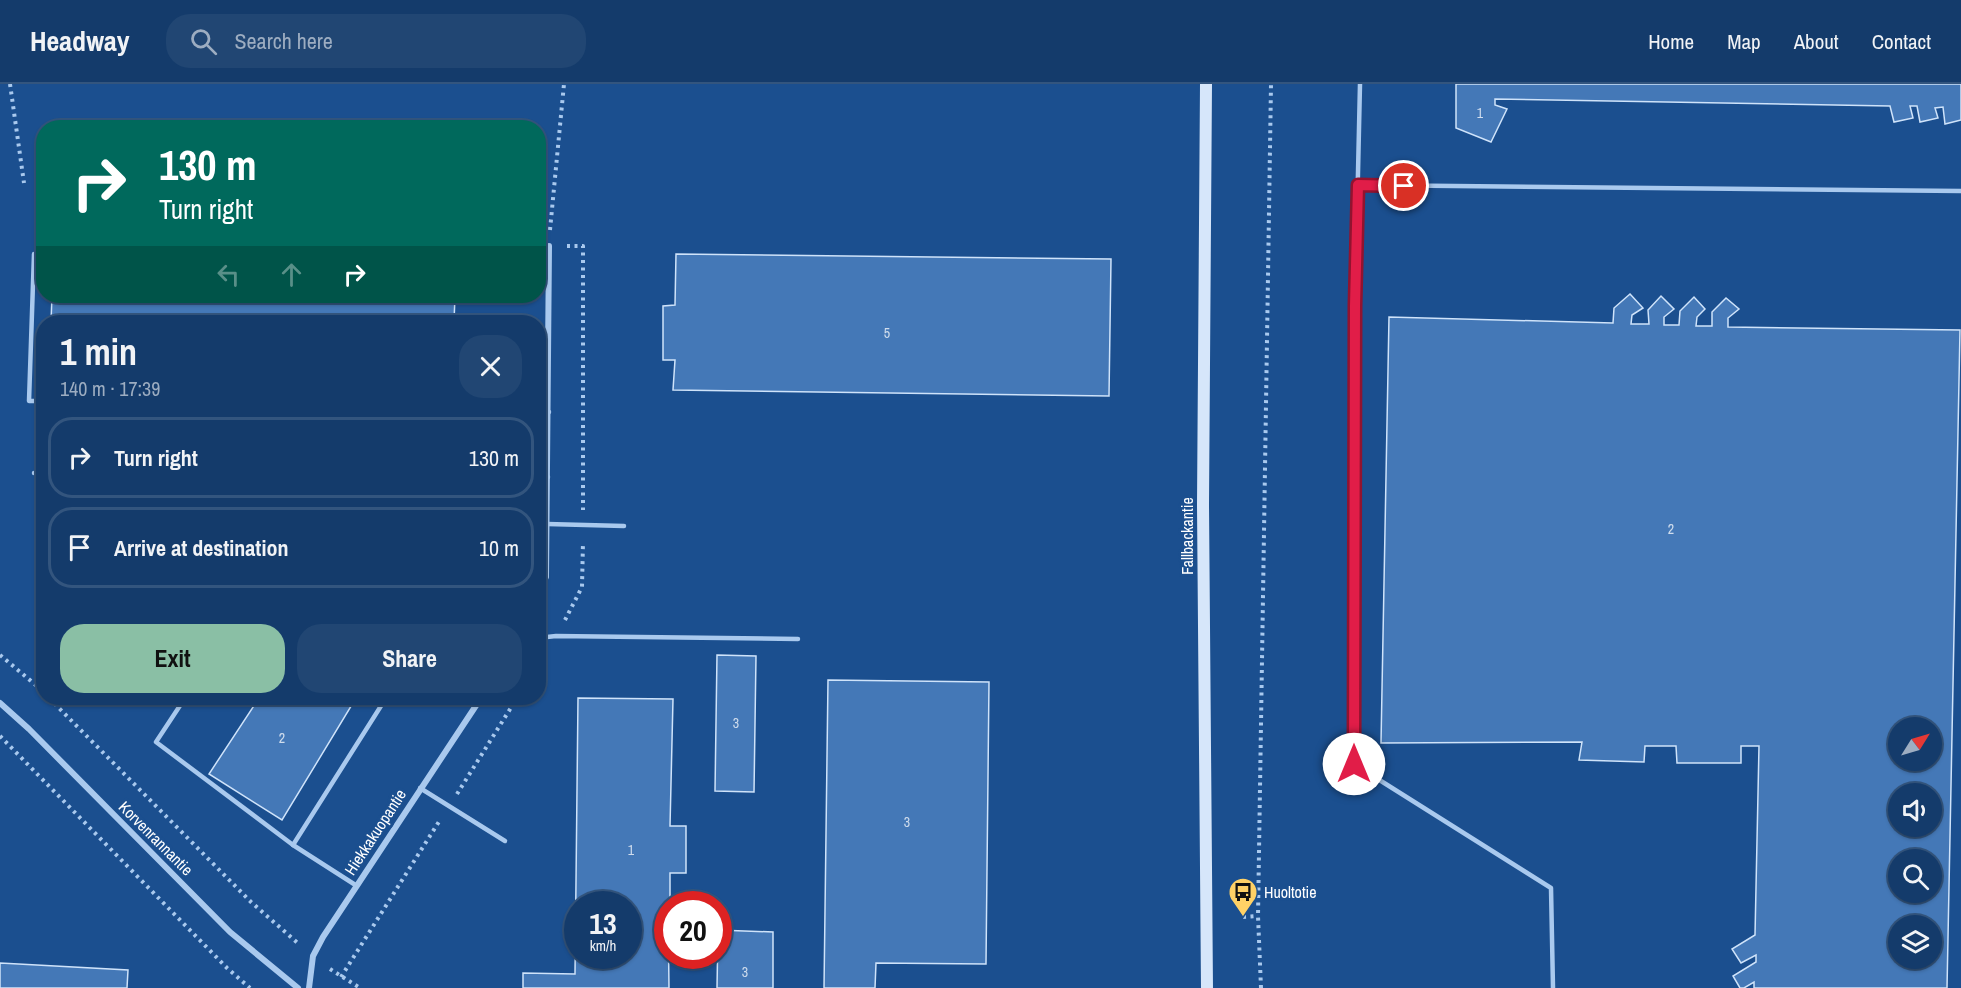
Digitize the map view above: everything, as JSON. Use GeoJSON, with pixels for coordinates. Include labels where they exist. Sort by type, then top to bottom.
{"type":"FeatureCollection","features":[{"type":"Feature","properties":{"kind":"street","name":"Fallbackantie"},"geometry":{"type":"LineString","coordinates":[[1206,84],[1203,505],[1208,988]]}},
{"type":"Feature","properties":{"kind":"street"},"geometry":{"type":"LineString","coordinates":[[546,577],[549,246]]}},
{"type":"Feature","properties":{"kind":"street","name":"Korvenrannantie"},"geometry":{"type":"LineString","coordinates":[[0,703],[29,729],[230,932],[298,988]]}},
{"type":"Feature","properties":{"kind":"street","name":"Hiekkakuopantie"},"geometry":{"type":"LineString","coordinates":[[309,988],[313,956],[323,937],[476,705]]}},
{"type":"Feature","properties":{"kind":"lane"},"geometry":{"type":"LineString","coordinates":[[1360,84],[1355,306],[1354,764],[1551,888],[1553,988]]}},
{"type":"Feature","properties":{"kind":"lane"},"geometry":{"type":"LineString","coordinates":[[1358,185],[1961,191]]}},
{"type":"Feature","properties":{"kind":"lane"},"geometry":{"type":"LineString","coordinates":[[34,254],[29,401],[36,401]]}},
{"type":"Feature","properties":{"kind":"lane"},"geometry":{"type":"LineString","coordinates":[[547,524],[624,526]]}},
{"type":"Feature","properties":{"kind":"lane"},"geometry":{"type":"LineString","coordinates":[[546,637],[798,639]]}},
{"type":"Feature","properties":{"kind":"lane"},"geometry":{"type":"LineString","coordinates":[[180,705],[156,742],[293,845],[357,886]]}},
{"type":"Feature","properties":{"kind":"lane"},"geometry":{"type":"LineString","coordinates":[[293,845],[382,705]]}},
{"type":"Feature","properties":{"kind":"lane"},"geometry":{"type":"LineString","coordinates":[[420,788],[505,841]]}},
{"type":"Feature","properties":{"kind":"path"},"geometry":{"type":"LineString","coordinates":[[10,84],[24,183]]}},
{"type":"Feature","properties":{"kind":"path"},"geometry":{"type":"LineString","coordinates":[[546,652],[582,587],[584,246],[549,246],[564,84]]}},
{"type":"Feature","properties":{"kind":"path"},"geometry":{"type":"LineString","coordinates":[[1262,988],[1258,916],[1271,84]]}},
{"type":"Feature","properties":{"kind":"path"},"geometry":{"type":"LineString","coordinates":[[0,655],[36,685]]}},
{"type":"Feature","properties":{"kind":"path"},"geometry":{"type":"LineString","coordinates":[[56,705],[251,902],[313,956],[360,988]]}},
{"type":"Feature","properties":{"kind":"path"},"geometry":{"type":"LineString","coordinates":[[341,977],[513,705]]}},
{"type":"Feature","properties":{"kind":"path"},"geometry":{"type":"LineString","coordinates":[[0,736],[218,960],[250,988]]}},
{"type":"Feature","properties":{"kind":"path"},"geometry":{"type":"LineString","coordinates":[[1243,917],[1258,916]]}},
{"type":"Feature","properties":{"kind":"building"},"geometry":{"type":"Polygon","coordinates":[[[1456,84],[1961,84],[1961,120],[1945,124],[1943,107],[1935,108],[1938,118],[1920,122],[1917,106],[1910,106],[1913,118],[1894,122],[1890,106],[1495,99],[1495,105],[1507,109],[1491,142],[1456,128],[1456,84]]]}},
{"type":"Feature","properties":{"kind":"building"},"geometry":{"type":"Polygon","coordinates":[[[676,254],[1111,259],[1109,396],[673,390],[675,360],[663,360],[663,306],[675,305],[676,254]]]}},
{"type":"Feature","properties":{"kind":"building"},"geometry":{"type":"Polygon","coordinates":[[[1630,294],[1643,308],[1632,315],[1631,324],[1649,324],[1648,310],[1661,296],[1674,309],[1664,317],[1664,325],[1679,325],[1680,311],[1694,297],[1705,309],[1697,317],[1696,326],[1712,326],[1712,312],[1726,298],[1739,309],[1728,318],[1728,327],[1960,330],[1947,988],[1754,988],[1754,982],[1740,988],[1733,976],[1756,962],[1756,955],[1741,963],[1732,949],[1755,935],[1759,746],[1741,746],[1741,763],[1677,763],[1676,746],[1645,746],[1644,762],[1579,760],[1582,742],[1381,743],[1389,317],[1613,323],[1614,308],[1630,294]]]}},
{"type":"Feature","properties":{"kind":"building"},"geometry":{"type":"Polygon","coordinates":[[[52,303],[455,303],[454,315],[51,315],[52,303]]]}},
{"type":"Feature","properties":{"kind":"building"},"geometry":{"type":"Polygon","coordinates":[[[717,655],[756,656],[754,792],[715,791],[717,655]]]}},
{"type":"Feature","properties":{"kind":"building"},"geometry":{"type":"Polygon","coordinates":[[[828,680],[989,682],[986,964],[876,963],[875,988],[824,988],[828,680]]]}},
{"type":"Feature","properties":{"kind":"building"},"geometry":{"type":"Polygon","coordinates":[[[578,698],[673,699],[670,826],[686,826],[686,873],[670,873],[670,891],[654,891],[654,969],[669,969],[669,988],[523,988],[523,973],[575,974],[575,969],[642,969],[642,891],[576,891],[578,698]]]}},
{"type":"Feature","properties":{"kind":"building"},"geometry":{"type":"Polygon","coordinates":[[[254,705],[352,705],[282,820],[209,774],[254,705]]]}},
{"type":"Feature","properties":{"kind":"building"},"geometry":{"type":"Polygon","coordinates":[[[732,931],[773,932],[773,988],[717,988],[717,969],[732,969],[732,931]]]}},
{"type":"Feature","properties":{"kind":"building"},"geometry":{"type":"Polygon","coordinates":[[[0,963],[128,970],[127,988],[0,988],[0,963]]]}},
{"type":"Feature","properties":{"kind":"place","name":"Huoltotie"},"geometry":{"type":"Point","coordinates":[1243,918]}},
{"type":"Feature","properties":{"kind":"route"},"geometry":{"type":"LineString","coordinates":[[1354,764],[1355,306],[1358,185],[1404,186]]}}]}
